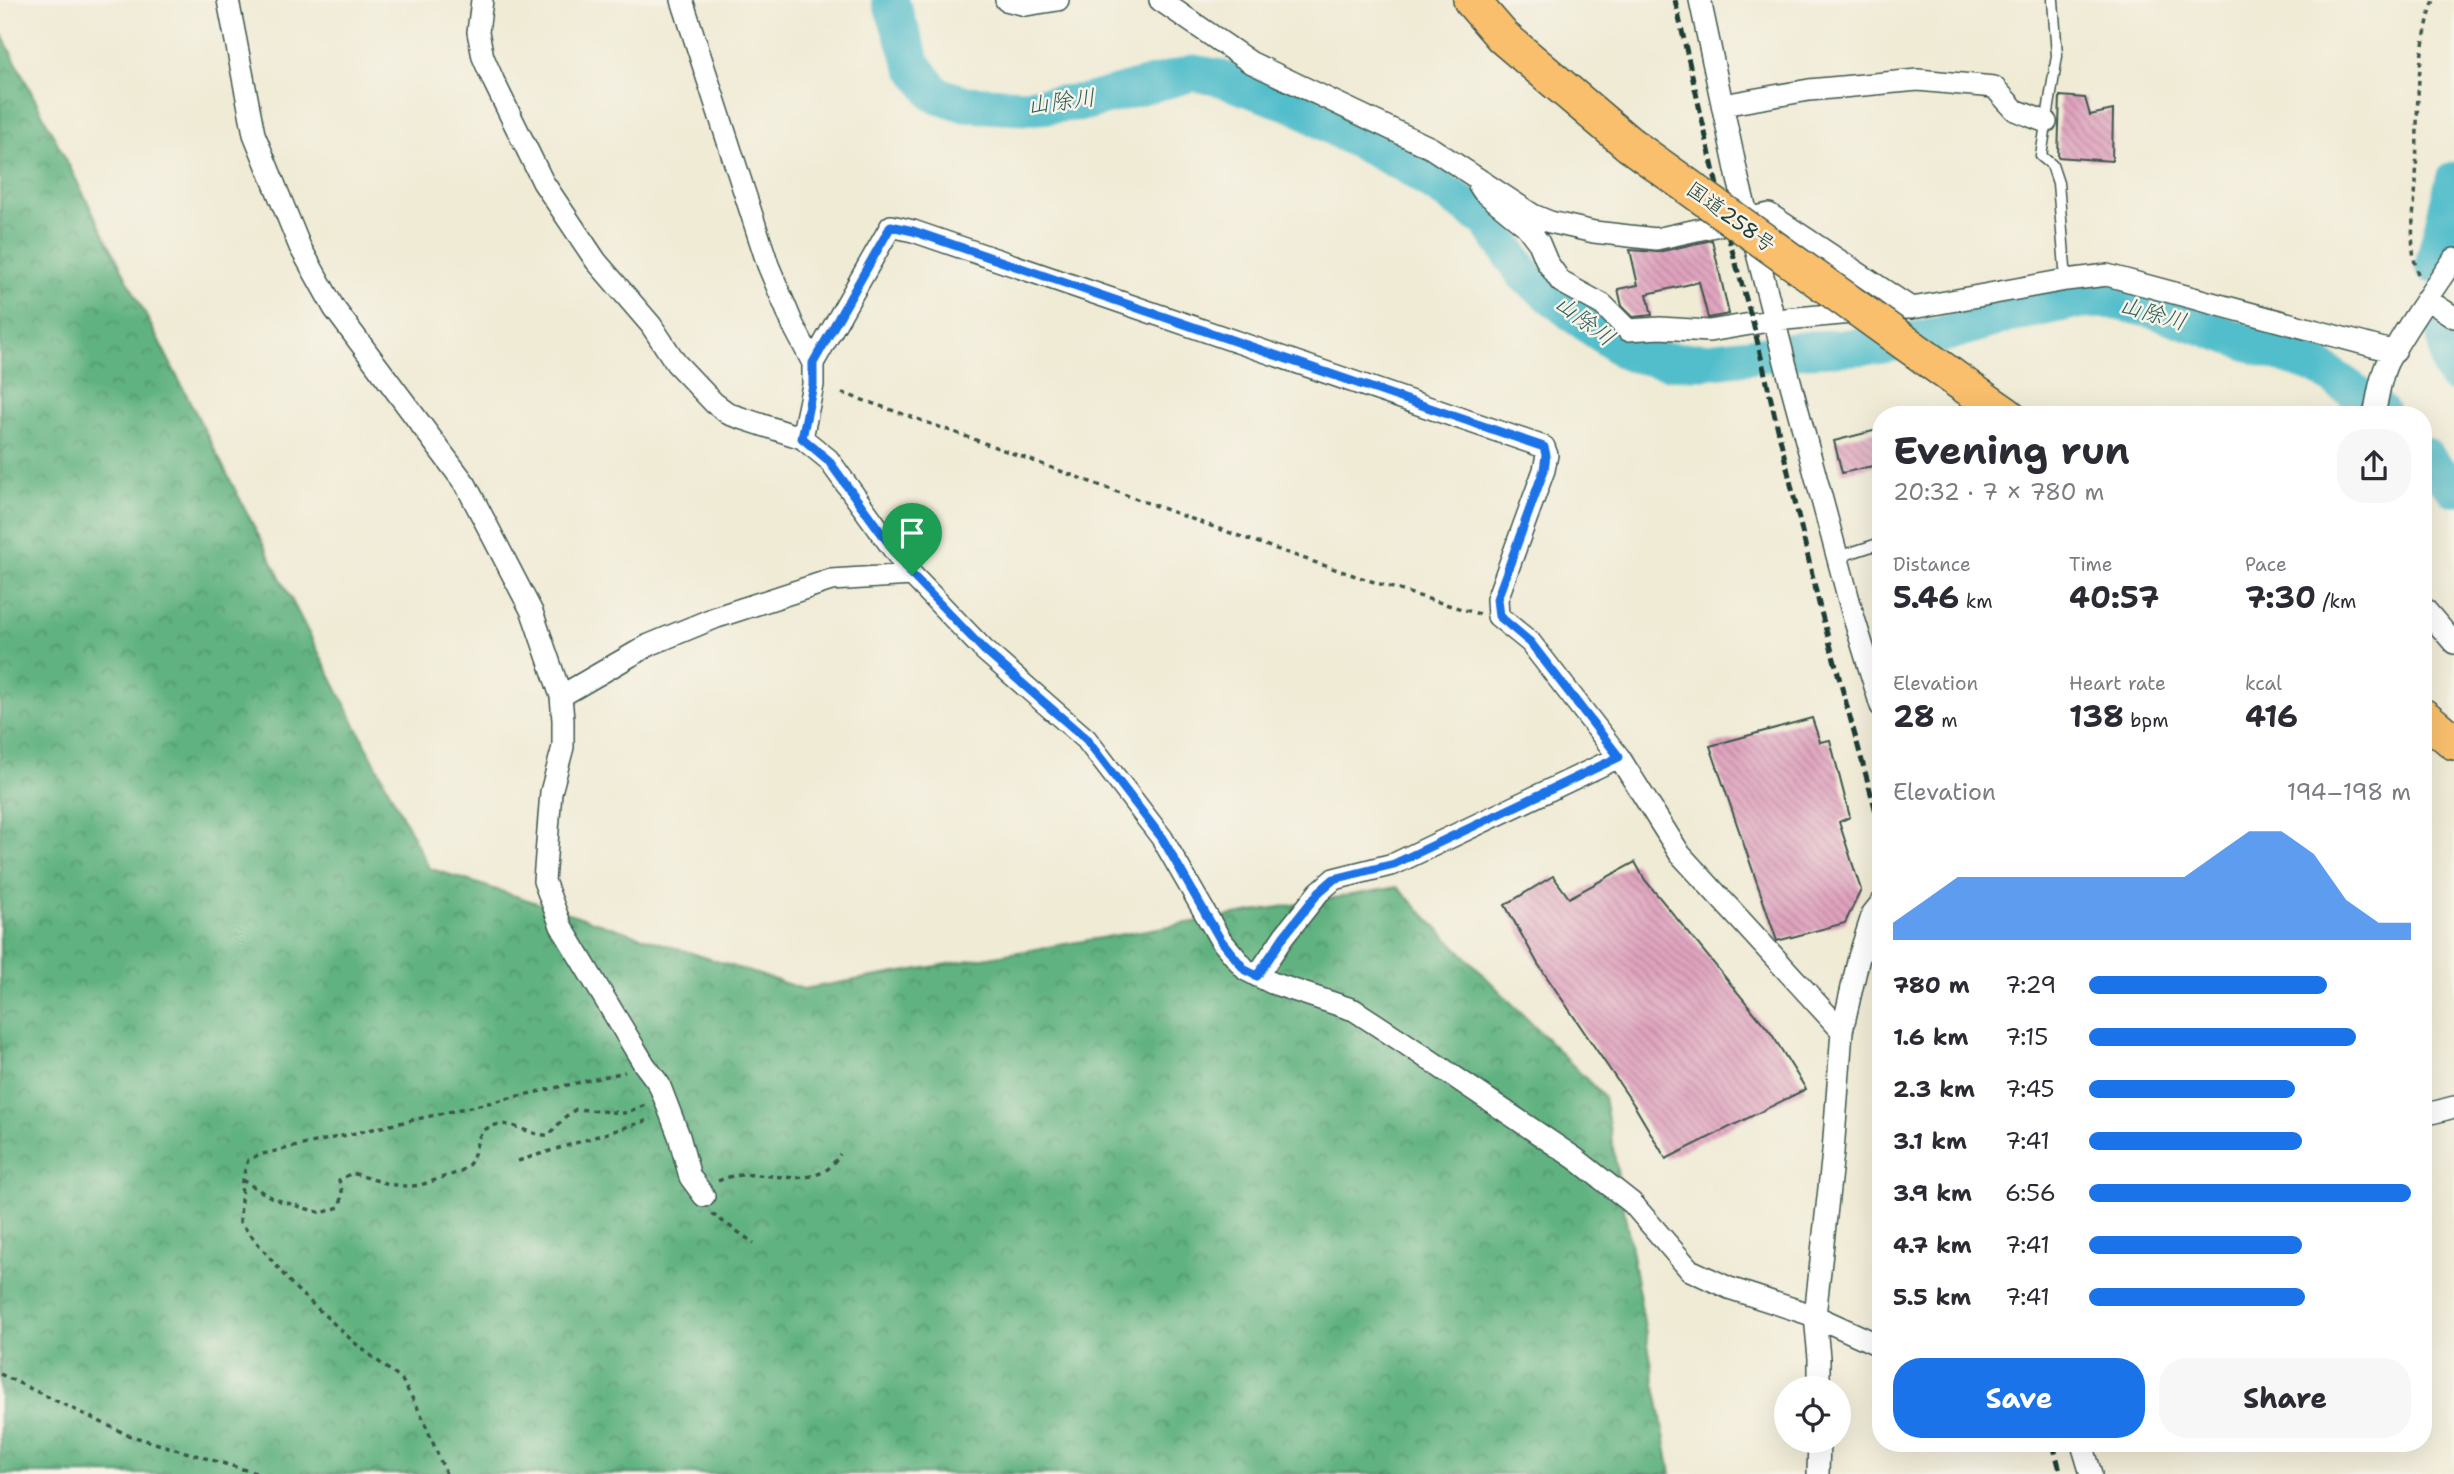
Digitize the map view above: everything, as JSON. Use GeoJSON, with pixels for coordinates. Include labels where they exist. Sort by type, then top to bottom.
{"type":"FeatureCollection","features":[{"type":"Feature","properties":{"kind":"highway","name":"国道258号"},"geometry":{"type":"LineString","coordinates":[[1471,0],[1503,37],[1629,144],[1995,406]]}},
{"type":"Feature","properties":{"kind":"highway"},"geometry":{"type":"LineString","coordinates":[[2432,724],[2454,742]]}},
{"type":"Feature","properties":{"kind":"street"},"geometry":{"type":"LineString","coordinates":[[228,0],[254,134],[300,247],[334,308],[466,485],[532,612],[561,696],[562,747],[551,792],[544,881],[561,926],[643,1064],[659,1084],[679,1136],[690,1177],[704,1196]]}},
{"type":"Feature","properties":{"kind":"street"},"geometry":{"type":"LineString","coordinates":[[482,0],[478,32],[483,57],[543,182],[578,237],[651,326],[676,363],[714,403],[729,414],[802,438],[828,460],[912,575],[984,650],[1086,739],[1162,838],[1220,939],[1245,970],[1272,983],[1354,1010],[1576,1159],[1632,1203],[1690,1270],[1729,1288],[1815,1316],[1872,1342]]}},
{"type":"Feature","properties":{"kind":"street"},"geometry":{"type":"LineString","coordinates":[[682,0],[768,265],[793,325],[813,363],[813,385],[802,438]]}},
{"type":"Feature","properties":{"kind":"street"},"geometry":{"type":"LineString","coordinates":[[1006,0],[1026,5],[1058,0]]}},
{"type":"Feature","properties":{"kind":"street"},"geometry":{"type":"LineString","coordinates":[[1160,0],[1250,62],[1431,148],[1533,215],[1550,222],[1594,232],[1656,239],[1769,214],[1911,308]]}},
{"type":"Feature","properties":{"kind":"street"},"geometry":{"type":"LineString","coordinates":[[1700,0],[1738,179],[1853,615],[1872,677]]}},
{"type":"Feature","properties":{"kind":"street"},"geometry":{"type":"LineString","coordinates":[[1723,105],[1809,90],[1918,80],[1994,87],[2015,110],[2046,122]]}},
{"type":"Feature","properties":{"kind":"street"},"geometry":{"type":"LineString","coordinates":[[1480,181],[1479,185],[1483,191],[1526,226],[1561,282],[1603,305],[1628,330],[1660,328],[1709,331],[1775,320],[1911,308],[2107,275],[2391,357]]}},
{"type":"Feature","properties":{"kind":"street"},"geometry":{"type":"LineString","coordinates":[[813,363],[891,226],[1544,447],[1544,470],[1497,599],[1499,616],[1530,642],[1619,757],[1681,854],[1842,1031]]}},
{"type":"Feature","properties":{"kind":"street"},"geometry":{"type":"LineString","coordinates":[[2377,406],[2391,357],[2407,327],[2454,259]]}},
{"type":"Feature","properties":{"kind":"street"},"geometry":{"type":"LineString","coordinates":[[2426,299],[2454,317]]}},
{"type":"Feature","properties":{"kind":"street"},"geometry":{"type":"LineString","coordinates":[[561,696],[649,645],[717,617],[831,580],[912,575]]}},
{"type":"Feature","properties":{"kind":"street"},"geometry":{"type":"LineString","coordinates":[[2432,617],[2454,643]]}},
{"type":"Feature","properties":{"kind":"street"},"geometry":{"type":"LineString","coordinates":[[1257,976],[1284,936],[1319,892],[1334,879],[1394,864],[1619,757]]}},
{"type":"Feature","properties":{"kind":"street"},"geometry":{"type":"LineString","coordinates":[[1818,1376],[1815,1316],[1833,1152],[1842,1031],[1872,913]]}},
{"type":"Feature","properties":{"kind":"street"},"geometry":{"type":"LineString","coordinates":[[2432,1113],[2454,1107]]}},
{"type":"Feature","properties":{"kind":"street"},"geometry":{"type":"LineString","coordinates":[[2084,1452],[2091,1474]]}},
{"type":"Feature","properties":{"kind":"street"},"geometry":{"type":"LineString","coordinates":[[1818,1474],[1819,1453]]}},
{"type":"Feature","properties":{"kind":"lane"},"geometry":{"type":"LineString","coordinates":[[2053,0],[2057,56],[2041,156],[2052,165],[2058,183],[2066,280]]}},
{"type":"Feature","properties":{"kind":"lane"},"geometry":{"type":"LineString","coordinates":[[1838,557],[1872,546]]}},
{"type":"Feature","properties":{"kind":"path"},"geometry":{"type":"LineString","coordinates":[[2426,299],[2415,267],[2413,212],[2418,75],[2425,32],[2434,0]]}},
{"type":"Feature","properties":{"kind":"path"},"geometry":{"type":"LineString","coordinates":[[842,393],[1434,602],[1486,616],[1499,616]]}},
{"type":"Feature","properties":{"kind":"path"},"geometry":{"type":"LineString","coordinates":[[446,1474],[421,1414],[402,1380],[356,1344],[294,1287],[240,1222],[242,1180],[248,1160],[258,1155],[621,1073],[643,1064]]}},
{"type":"Feature","properties":{"kind":"path"},"geometry":{"type":"LineString","coordinates":[[242,1180],[274,1199],[322,1213],[339,1207],[343,1195],[339,1180],[352,1173],[402,1186],[414,1186],[465,1170],[472,1160],[480,1134],[486,1128],[504,1124],[522,1127],[541,1136],[549,1135],[576,1109],[624,1113],[667,1105]]}},
{"type":"Feature","properties":{"kind":"path"},"geometry":{"type":"LineString","coordinates":[[518,1161],[667,1105]]}},
{"type":"Feature","properties":{"kind":"path"},"geometry":{"type":"LineString","coordinates":[[754,1243],[702,1207],[705,1187],[732,1175],[810,1177],[828,1170],[840,1153]]}},
{"type":"Feature","properties":{"kind":"path"},"geometry":{"type":"LineString","coordinates":[[0,1374],[128,1435],[259,1474]]}},
{"type":"Feature","properties":{"kind":"green space"},"geometry":{"type":"Polygon","coordinates":[[[0,31],[429,868],[803,989],[1397,887],[1604,1097],[1671,1474],[0,1474],[0,31]]]}},
{"type":"Feature","properties":{"kind":"building"},"geometry":{"type":"Polygon","coordinates":[[[2060,96],[2085,98],[2090,115],[2113,110],[2112,161],[2058,157],[2060,96]]]}},
{"type":"Feature","properties":{"kind":"building"},"geometry":{"type":"Polygon","coordinates":[[[1712,240],[1729,314],[1708,318],[1699,282],[1647,294],[1652,315],[1633,317],[1622,306],[1618,289],[1638,285],[1630,250],[1658,252],[1712,240]]]}},
{"type":"Feature","properties":{"kind":"building"},"geometry":{"type":"Polygon","coordinates":[[[1872,431],[1872,466],[1842,473],[1834,441],[1872,431]]]}},
{"type":"Feature","properties":{"kind":"building"},"geometry":{"type":"Polygon","coordinates":[[[1812,718],[1820,742],[1830,740],[1850,817],[1839,822],[1861,890],[1845,923],[1777,941],[1710,746],[1812,718]]]}},
{"type":"Feature","properties":{"kind":"building"},"geometry":{"type":"Polygon","coordinates":[[[1635,862],[1645,880],[1771,1033],[1806,1089],[1666,1159],[1634,1105],[1538,964],[1505,905],[1553,876],[1569,898],[1635,862]]]}},
{"type":"Feature","properties":{"kind":"waterway","name":"山除川"},"geometry":{"type":"LineString","coordinates":[[890,0],[913,64],[935,94],[965,104],[1025,107],[1086,102],[1193,73],[1216,77],[1298,106],[1409,167],[1488,221],[1524,274],[1628,353],[1666,361],[1706,361],[1808,349],[1877,346],[1937,336],[2003,316],[2074,301],[2108,300],[2157,311],[2319,367],[2374,406]]}},
{"type":"Feature","properties":{"kind":"waterway"},"geometry":{"type":"LineString","coordinates":[[2433,265],[2454,180]]}},
{"type":"Feature","properties":{"kind":"waterway"},"geometry":{"type":"LineString","coordinates":[[2443,324],[2450,367],[2454,374]]}},
{"type":"Feature","properties":{"kind":"waterway","name":"山除川"},"geometry":{"type":"LineString","coordinates":[[2432,464],[2454,488]]}},
{"type":"Feature","properties":{"kind":"railway"},"geometry":{"type":"LineString","coordinates":[[1675,0],[1730,243],[1753,323],[1820,608],[1872,797]]}},
{"type":"Feature","properties":{"kind":"railway"},"geometry":{"type":"LineString","coordinates":[[2055,1452],[2061,1474]]}},
{"type":"Feature","properties":{"kind":"route"},"geometry":{"type":"LineString","coordinates":[[891,226],[913,231],[1544,447],[1544,470],[1497,599],[1499,616],[1530,642],[1619,757],[1394,864],[1349,873],[1334,879],[1319,892],[1284,936],[1257,976],[1245,970],[1220,939],[1162,838],[1086,739],[984,650],[912,575],[828,460],[802,438],[813,385],[813,363],[891,226]]}}]}
